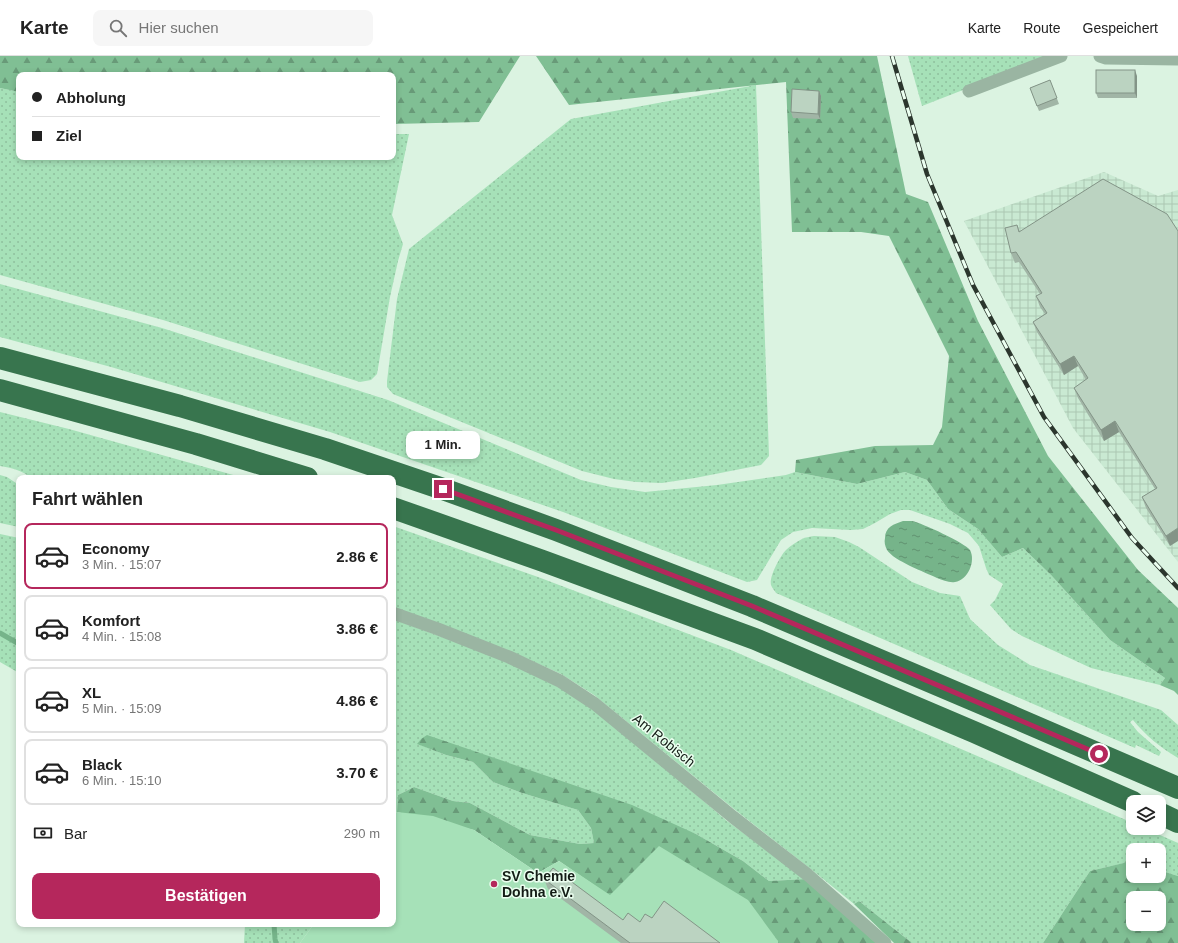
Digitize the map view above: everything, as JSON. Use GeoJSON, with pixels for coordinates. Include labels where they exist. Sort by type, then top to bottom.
{"type":"FeatureCollection","features":[{"type":"Feature","properties":{"kind":"highway"},"geometry":{"type":"LineString","coordinates":[[0,358],[180,406],[326,449],[549,527],[752,606],[990,706],[1178,788]]}},
{"type":"Feature","properties":{"kind":"highway"},"geometry":{"type":"LineString","coordinates":[[0,390],[196,444],[297,475]]}},
{"type":"Feature","properties":{"kind":"highway"},"geometry":{"type":"LineString","coordinates":[[396,509],[755,639],[974,732],[1126,799]]}},
{"type":"Feature","properties":{"kind":"highway"},"geometry":{"type":"LineString","coordinates":[[1166,816],[1178,822]]}},
{"type":"Feature","properties":{"kind":"street"},"geometry":{"type":"LineString","coordinates":[[969,91],[1061,56]]}},
{"type":"Feature","properties":{"kind":"street"},"geometry":{"type":"LineString","coordinates":[[1100,56],[1106,58],[1178,59]]}},
{"type":"Feature","properties":{"kind":"street","name":"Am Robisch"},"geometry":{"type":"LineString","coordinates":[[396,614],[509,657],[560,680],[589,700],[732,817],[808,875],[885,943]]}},
{"type":"Feature","properties":{"kind":"shaded area"},"geometry":{"type":"Polygon","coordinates":[[[908,56],[1050,56],[922,106],[908,56]]]}},
{"type":"Feature","properties":{"kind":"shaded area"},"geometry":{"type":"Polygon","coordinates":[[[756,85],[769,456],[761,465],[662,483],[614,479],[582,471],[393,394],[387,387],[397,299],[409,249],[571,119],[756,85]]]}},
{"type":"Feature","properties":{"kind":"shaded area"},"geometry":{"type":"Polygon","coordinates":[[[0,88],[16,91],[16,160],[396,160],[396,134],[409,134],[392,215],[403,244],[390,297],[377,374],[371,380],[360,382],[163,320],[0,275],[0,88]]]}},
{"type":"Feature","properties":{"kind":"shaded area"},"geometry":{"type":"Polygon","coordinates":[[[1104,172],[1158,196],[1178,190],[1178,562],[1073,428],[964,221],[1104,172]]]}},
{"type":"Feature","properties":{"kind":"shaded area"},"geometry":{"type":"Polygon","coordinates":[[[0,284],[162,328],[388,400],[581,480],[611,487],[645,492],[717,485],[786,475],[795,472],[857,484],[905,472],[927,480],[948,509],[978,529],[1002,557],[1023,548],[1051,575],[1110,640],[1165,678],[1160,685],[1091,668],[1022,636],[1011,629],[990,605],[995,600],[1003,584],[989,575],[979,546],[968,533],[950,524],[910,510],[901,510],[890,514],[863,529],[851,530],[812,528],[793,532],[781,540],[757,580],[747,582],[563,512],[330,432],[111,367],[0,337],[0,284]]]}},
{"type":"Feature","properties":{"kind":"shaded area"},"geometry":{"type":"Polygon","coordinates":[[[0,412],[69,429],[233,475],[28,475],[20,471],[0,466],[0,412]]]}},
{"type":"Feature","properties":{"kind":"shaded area"},"geometry":{"type":"Polygon","coordinates":[[[0,475],[7,477],[16,483],[16,526],[0,523],[0,475]]]}},
{"type":"Feature","properties":{"kind":"shaded area"},"geometry":{"type":"Polygon","coordinates":[[[396,527],[538,577],[731,650],[1126,820],[1126,835],[1160,835],[1178,843],[1178,876],[1166,872],[1166,843],[1126,843],[1126,863],[1090,871],[1043,943],[912,943],[859,901],[854,904],[594,695],[561,674],[510,651],[396,609],[396,527]]]}},
{"type":"Feature","properties":{"kind":"shaded area"},"geometry":{"type":"Polygon","coordinates":[[[0,534],[16,537],[16,671],[0,662],[0,534]]]}},
{"type":"Feature","properties":{"kind":"shaded area"},"geometry":{"type":"Polygon","coordinates":[[[814,536],[835,537],[849,542],[912,582],[940,593],[960,596],[970,619],[998,645],[1030,665],[1161,710],[1178,725],[1178,758],[1154,741],[1133,720],[1130,722],[1138,732],[1161,752],[1159,756],[1136,745],[1135,748],[776,593],[771,586],[771,581],[773,572],[781,557],[789,547],[795,543],[805,538],[814,536]]]}},
{"type":"Feature","properties":{"kind":"shaded area"},"geometry":{"type":"Polygon","coordinates":[[[396,620],[507,661],[558,686],[599,712],[727,821],[806,879],[769,881],[743,861],[696,834],[421,739],[418,744],[446,755],[473,762],[493,782],[522,793],[578,810],[591,828],[594,843],[580,844],[530,835],[470,803],[453,801],[414,787],[398,795],[396,813],[396,620]]]}},
{"type":"Feature","properties":{"kind":"shaded area","name":"SV Chemie Dohna e.V."},"geometry":{"type":"Polygon","coordinates":[[[396,813],[433,816],[474,830],[538,873],[559,861],[610,895],[659,846],[748,900],[778,943],[300,943],[312,927],[396,927],[396,813]]]}},
{"type":"Feature","properties":{"kind":"shaded area"},"geometry":{"type":"Polygon","coordinates":[[[245,927],[312,927],[300,943],[244,943],[245,927]]]}},
{"type":"Feature","properties":{"kind":"green space"},"geometry":{"type":"Polygon","coordinates":[[[0,56],[520,56],[479,122],[396,124],[396,72],[16,72],[16,91],[0,88],[0,56]]]}},
{"type":"Feature","properties":{"kind":"green space"},"geometry":{"type":"Polygon","coordinates":[[[536,56],[877,56],[906,194],[928,202],[978,321],[1048,456],[1138,570],[1178,608],[1178,695],[1174,691],[1160,685],[1165,678],[1110,640],[1051,575],[1023,548],[1002,557],[978,529],[948,509],[927,480],[905,472],[857,484],[795,472],[796,460],[875,446],[933,445],[942,427],[949,356],[889,236],[861,232],[792,232],[786,82],[569,105],[536,56]]]}},
{"type":"Feature","properties":{"kind":"green space"},"geometry":{"type":"Polygon","coordinates":[[[427,735],[632,805],[696,834],[743,861],[769,881],[806,879],[876,943],[778,943],[778,941],[610,896],[559,861],[538,873],[474,830],[397,812],[398,795],[414,787],[453,801],[470,803],[530,835],[580,844],[594,843],[591,828],[578,810],[522,793],[493,782],[473,762],[446,755],[417,744],[427,735]]]}},
{"type":"Feature","properties":{"kind":"green space"},"geometry":{"type":"Polygon","coordinates":[[[1126,862],[1126,883],[1166,883],[1166,872],[1178,876],[1178,943],[1043,943],[1090,871],[1126,862]]]}},
{"type":"Feature","properties":{"kind":"green space"},"geometry":{"type":"Polygon","coordinates":[[[859,901],[912,943],[894,943],[854,904],[859,901]]]}},
{"type":"Feature","properties":{"kind":"water"},"geometry":{"type":"Polygon","coordinates":[[[903,521],[912,521],[925,525],[952,538],[970,550],[972,559],[970,569],[964,578],[955,582],[946,581],[910,566],[891,554],[887,550],[885,544],[885,534],[893,525],[903,521]]]}},
{"type":"Feature","properties":{"kind":"building"},"geometry":{"type":"Polygon","coordinates":[[[1096,70],[1135,70],[1135,93],[1096,93],[1096,70]]]}},
{"type":"Feature","properties":{"kind":"building"},"geometry":{"type":"Polygon","coordinates":[[[1050,80],[1057,98],[1037,106],[1030,88],[1050,80]]]}},
{"type":"Feature","properties":{"kind":"building"},"geometry":{"type":"Polygon","coordinates":[[[792,89],[819,91],[818,114],[791,112],[792,89]]]}},
{"type":"Feature","properties":{"kind":"building"},"geometry":{"type":"Polygon","coordinates":[[[1103,179],[1167,214],[1178,231],[1178,528],[1166,536],[1142,497],[1157,488],[1115,421],[1101,430],[1074,388],[1088,378],[1074,356],[1060,364],[1033,322],[1047,313],[1036,296],[1042,293],[1016,252],[1011,253],[1005,228],[1017,225],[1019,232],[1103,179]]]}},
{"type":"Feature","properties":{"kind":"building"},"geometry":{"type":"Polygon","coordinates":[[[553,868],[623,920],[628,913],[640,922],[645,914],[652,918],[664,901],[720,943],[630,943],[544,879],[553,868]]]}},
{"type":"Feature","properties":{"kind":"waterway"},"geometry":{"type":"LineString","coordinates":[[0,633],[16,642]]}},
{"type":"Feature","properties":{"kind":"waterway"},"geometry":{"type":"LineString","coordinates":[[274,927],[276,943]]}},
{"type":"Feature","properties":{"kind":"railway"},"geometry":{"type":"LineString","coordinates":[[892,56],[927,174],[973,285],[1044,417],[1132,538],[1178,588]]}},
{"type":"Feature","properties":{"kind":"place","name":"SV Chemie Dohna e.V."},"geometry":{"type":"Point","coordinates":[494,884]}},
{"type":"Feature","properties":{"kind":"route"},"geometry":{"type":"LineString","coordinates":[[443,489],[556,530],[752,606],[990,706],[1099,754]]}}]}
